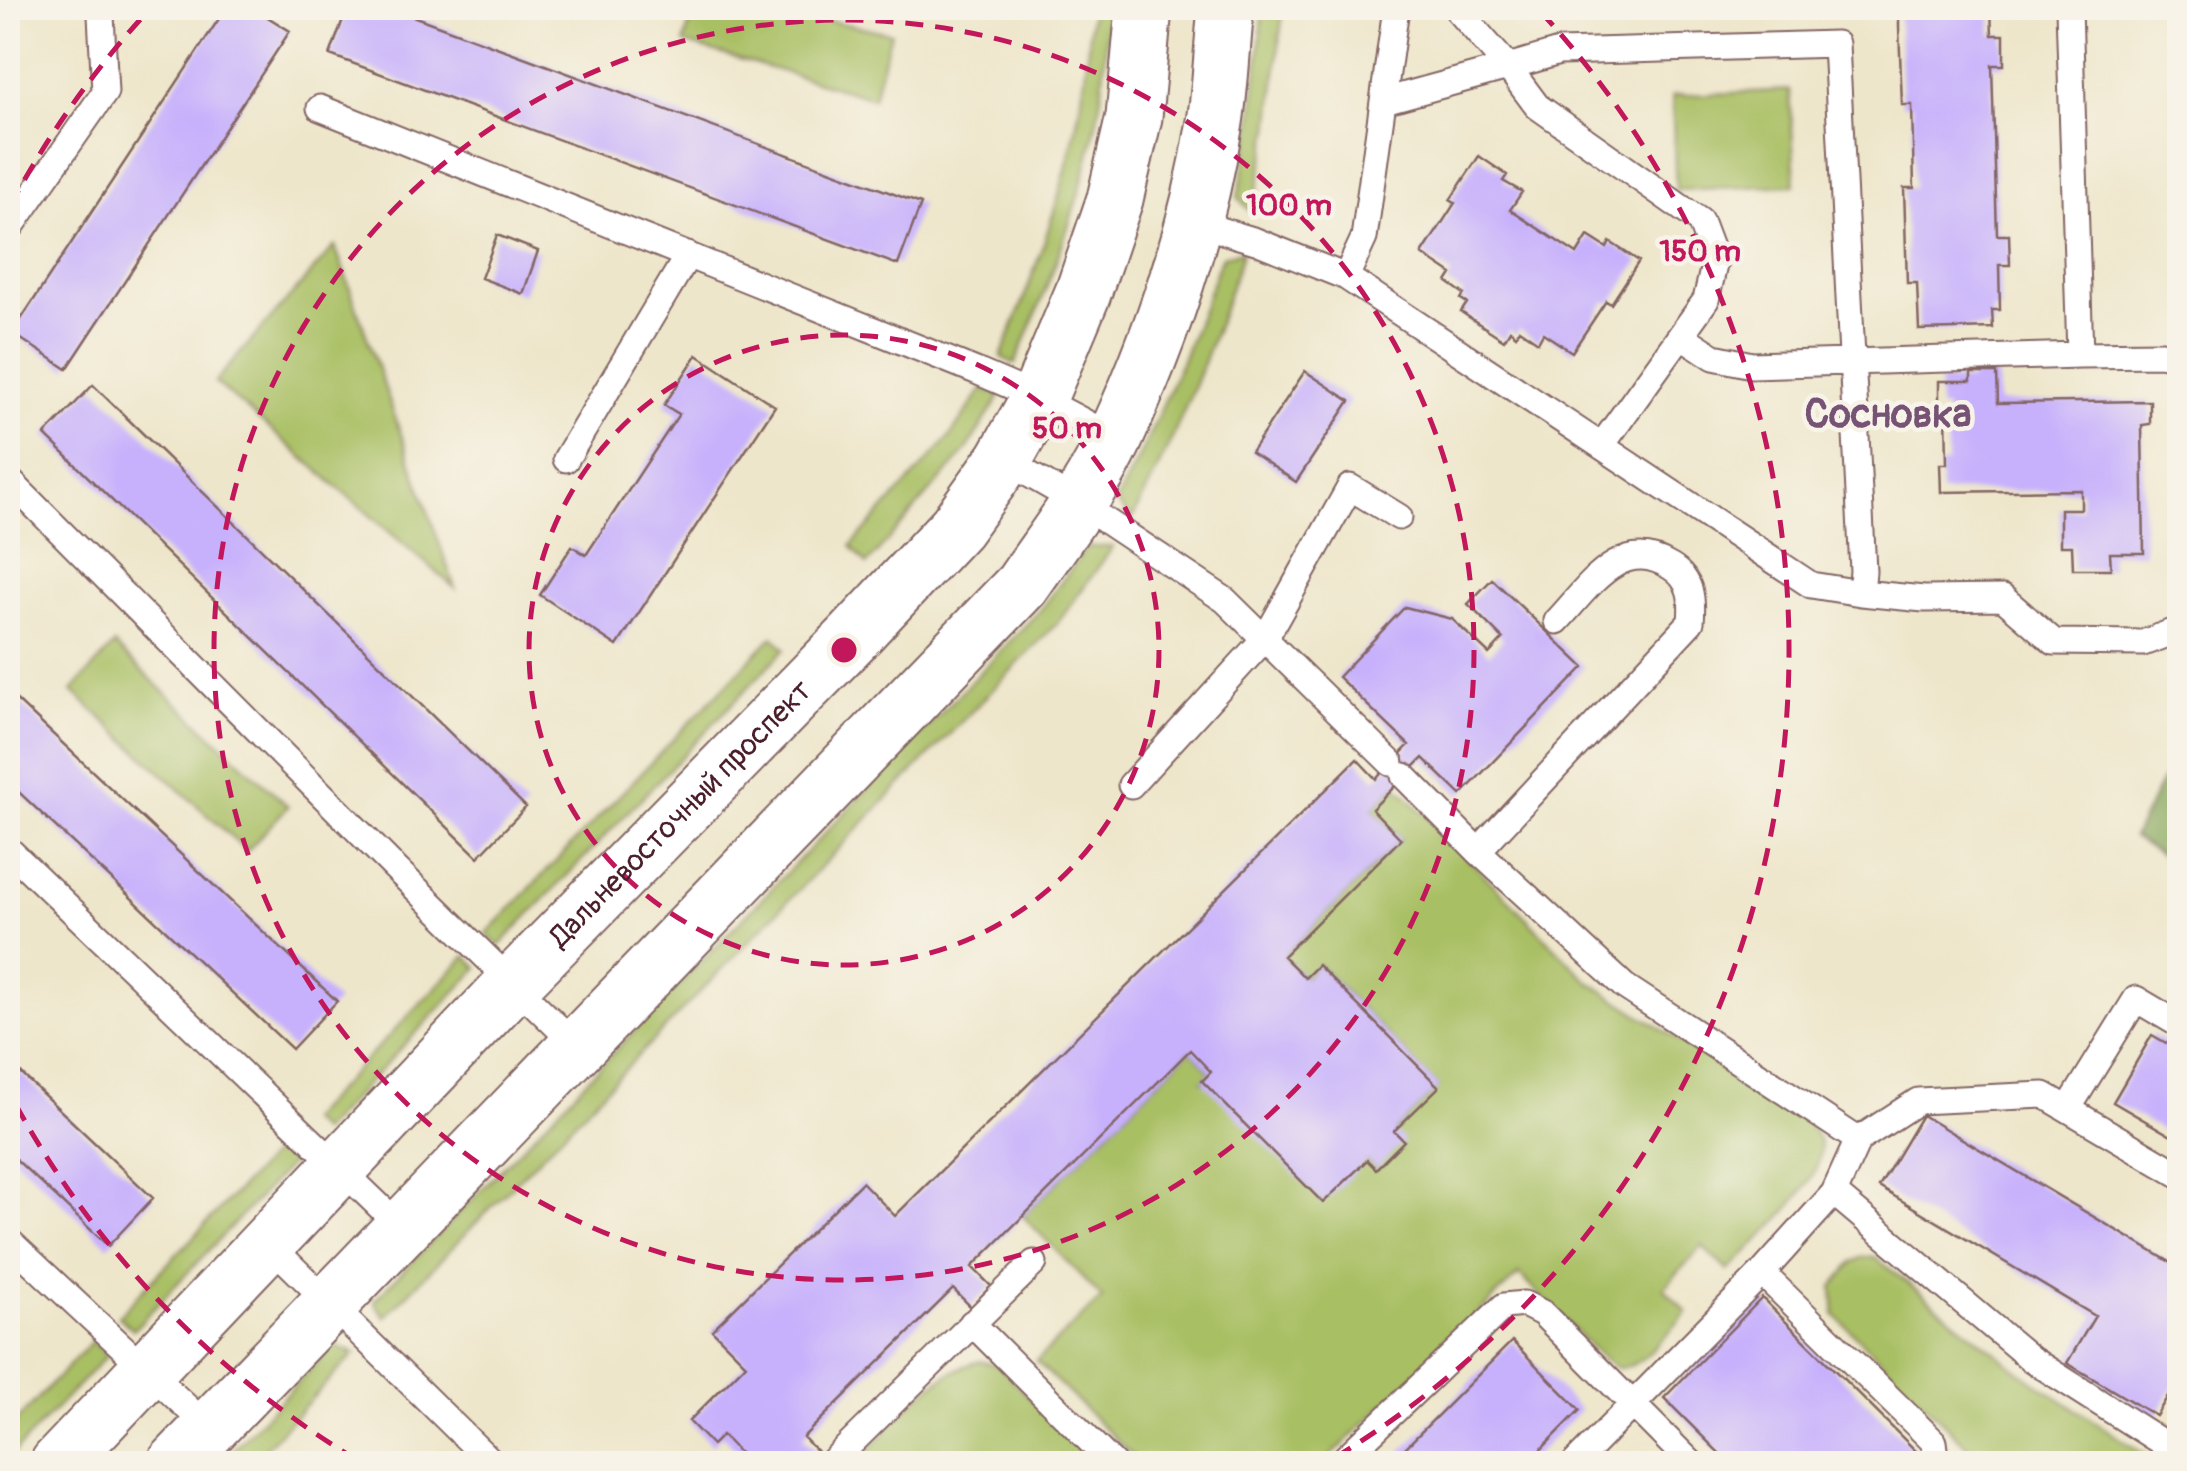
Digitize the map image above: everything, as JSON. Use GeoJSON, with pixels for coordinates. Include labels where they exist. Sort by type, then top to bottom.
{"type":"FeatureCollection","features":[{"type":"Feature","properties":{"kind":"street","name":"Дальневосточный проспект"},"geometry":{"type":"LineString","coordinates":[[58,1464],[513,984],[956,527],[1004,460],[1038,398],[1083,294],[1116,199],[1134,117],[1144,8]]}},
{"type":"Feature","properties":{"kind":"street"},"geometry":{"type":"LineString","coordinates":[[192,1446],[1022,585],[1079,503],[1115,438],[1160,329],[1194,222],[1215,122],[1226,8]]}},
{"type":"Feature","properties":{"kind":"lane"},"geometry":{"type":"LineString","coordinates":[[1346,277],[1364,238],[1396,8]]}},
{"type":"Feature","properties":{"kind":"lane"},"geometry":{"type":"LineString","coordinates":[[1456,8],[1537,106],[1700,221],[1714,260],[1706,300],[1602,445]]}},
{"type":"Feature","properties":{"kind":"lane"},"geometry":{"type":"LineString","coordinates":[[2069,8],[2080,355]]}},
{"type":"Feature","properties":{"kind":"lane"},"geometry":{"type":"LineString","coordinates":[[8,231],[105,92],[101,16]]}},
{"type":"Feature","properties":{"kind":"lane"},"geometry":{"type":"LineString","coordinates":[[1384,102],[1559,52],[1836,44],[1861,593]]}},
{"type":"Feature","properties":{"kind":"lane"},"geometry":{"type":"LineString","coordinates":[[320,108],[1038,398],[1115,438]]}},
{"type":"Feature","properties":{"kind":"lane"},"geometry":{"type":"LineString","coordinates":[[1194,222],[1256,241],[1346,277],[1811,585],[1924,599],[2002,598],[2054,642],[2143,643],[2180,629]]}},
{"type":"Feature","properties":{"kind":"lane"},"geometry":{"type":"LineString","coordinates":[[566,458],[688,255]]}},
{"type":"Feature","properties":{"kind":"lane"},"geometry":{"type":"LineString","coordinates":[[1682,336],[1714,357],[1752,364],[2162,354],[2180,360]]}},
{"type":"Feature","properties":{"kind":"lane"},"geometry":{"type":"LineString","coordinates":[[1004,460],[1079,503],[1225,600],[1478,851],[1624,986],[1858,1140]]}},
{"type":"Feature","properties":{"kind":"lane"},"geometry":{"type":"LineString","coordinates":[[8,479],[576,1045]]}},
{"type":"Feature","properties":{"kind":"lane"},"geometry":{"type":"LineString","coordinates":[[1131,785],[1266,637],[1350,487],[1398,517]]}},
{"type":"Feature","properties":{"kind":"lane"},"geometry":{"type":"LineString","coordinates":[[1478,851],[1692,622],[1694,596],[1678,572],[1653,556],[1630,556],[1609,567],[1556,621]]}},
{"type":"Feature","properties":{"kind":"lane"},"geometry":{"type":"LineString","coordinates":[[8,849],[402,1228]]}},
{"type":"Feature","properties":{"kind":"lane"},"geometry":{"type":"LineString","coordinates":[[2068,1108],[2136,1000],[2180,1025]]}},
{"type":"Feature","properties":{"kind":"lane"},"geometry":{"type":"LineString","coordinates":[[1574,1464],[1762,1273],[1834,1193],[1858,1140],[1918,1102],[2044,1094],[2180,1175]]}},
{"type":"Feature","properties":{"kind":"lane"},"geometry":{"type":"LineString","coordinates":[[1834,1193],[2031,1360],[2180,1454]]}},
{"type":"Feature","properties":{"kind":"lane"},"geometry":{"type":"LineString","coordinates":[[8,1240],[147,1370],[192,1446]]}},
{"type":"Feature","properties":{"kind":"lane"},"geometry":{"type":"LineString","coordinates":[[267,1242],[493,1464]]}},
{"type":"Feature","properties":{"kind":"lane"},"geometry":{"type":"LineString","coordinates":[[830,1464],[1034,1263]]}},
{"type":"Feature","properties":{"kind":"lane"},"geometry":{"type":"LineString","coordinates":[[1762,1273],[1934,1442],[1937,1464]]}},
{"type":"Feature","properties":{"kind":"lane"},"geometry":{"type":"LineString","coordinates":[[1338,1464],[1504,1306],[1524,1304],[1542,1313],[1692,1464]]}},
{"type":"Feature","properties":{"kind":"lane"},"geometry":{"type":"LineString","coordinates":[[972,1322],[1112,1464]]}},
{"type":"Feature","properties":{"kind":"green space"},"geometry":{"type":"Polygon","coordinates":[[[694,8],[765,8],[891,33],[873,98],[684,43],[694,8]]]}},
{"type":"Feature","properties":{"kind":"green space"},"geometry":{"type":"Polygon","coordinates":[[[1091,8],[1108,10],[1103,85],[1092,142],[1064,239],[1015,364],[1001,357],[1066,171],[1086,70],[1091,8]]]}},
{"type":"Feature","properties":{"kind":"green space"},"geometry":{"type":"Polygon","coordinates":[[[1263,8],[1283,8],[1270,130],[1252,214],[1238,197],[1252,127],[1263,8]]]}},
{"type":"Feature","properties":{"kind":"green space"},"geometry":{"type":"Polygon","coordinates":[[[1790,90],[1795,185],[1676,190],[1672,96],[1790,90]]]}},
{"type":"Feature","properties":{"kind":"green space"},"geometry":{"type":"Polygon","coordinates":[[[335,246],[455,588],[215,382],[335,246]]]}},
{"type":"Feature","properties":{"kind":"green space"},"geometry":{"type":"Polygon","coordinates":[[[1243,251],[1194,388],[1132,519],[1116,502],[1174,381],[1222,256],[1243,251]]]}},
{"type":"Feature","properties":{"kind":"green space"},"geometry":{"type":"Polygon","coordinates":[[[983,388],[1000,396],[966,451],[867,564],[851,546],[949,438],[983,388]]]}},
{"type":"Feature","properties":{"kind":"green space"},"geometry":{"type":"Polygon","coordinates":[[[1087,547],[1113,547],[1059,621],[385,1317],[374,1301],[1042,608],[1087,547]]]}},
{"type":"Feature","properties":{"kind":"green space"},"geometry":{"type":"Polygon","coordinates":[[[773,636],[785,649],[499,946],[486,934],[773,636]]]}},
{"type":"Feature","properties":{"kind":"green space"},"geometry":{"type":"Polygon","coordinates":[[[114,645],[288,806],[247,851],[72,691],[114,645]]]}},
{"type":"Feature","properties":{"kind":"green space"},"geometry":{"type":"Polygon","coordinates":[[[2179,748],[2179,867],[2133,837],[2179,748]]]}},
{"type":"Feature","properties":{"kind":"green space"},"geometry":{"type":"Polygon","coordinates":[[[1396,785],[1589,982],[1809,1124],[1819,1142],[1819,1159],[1812,1176],[1786,1212],[1728,1271],[1702,1246],[1664,1288],[1687,1312],[1635,1363],[1617,1368],[1603,1359],[1519,1274],[1324,1463],[1140,1463],[1036,1361],[1102,1298],[1023,1216],[1190,1050],[1211,1072],[1202,1081],[1367,1160],[1376,1168],[1394,1131],[1438,1087],[1319,965],[1305,978],[1283,956],[1401,839],[1372,809],[1396,785]]]}},
{"type":"Feature","properties":{"kind":"green space"},"geometry":{"type":"Polygon","coordinates":[[[466,956],[478,968],[321,1132],[308,1120],[466,956]]]}},
{"type":"Feature","properties":{"kind":"green space"},"geometry":{"type":"Polygon","coordinates":[[[285,1141],[299,1155],[133,1330],[118,1316],[285,1141]]]}},
{"type":"Feature","properties":{"kind":"green space"},"geometry":{"type":"Polygon","coordinates":[[[1863,1257],[1876,1258],[2021,1373],[2157,1463],[1980,1463],[1835,1315],[1833,1287],[1853,1262],[1863,1257]]]}},
{"type":"Feature","properties":{"kind":"green space"},"geometry":{"type":"Polygon","coordinates":[[[92,1341],[107,1355],[8,1459],[8,1430],[92,1341]]]}},
{"type":"Feature","properties":{"kind":"green space"},"geometry":{"type":"Polygon","coordinates":[[[334,1345],[355,1353],[251,1463],[220,1463],[334,1345]]]}},
{"type":"Feature","properties":{"kind":"green space"},"geometry":{"type":"Polygon","coordinates":[[[980,1361],[998,1365],[1092,1463],[892,1464],[887,1459],[882,1463],[856,1464],[927,1389],[980,1361]]]}},
{"type":"Feature","properties":{"kind":"building"},"geometry":{"type":"Polygon","coordinates":[[[226,8],[253,8],[290,31],[67,369],[12,333],[226,8]]]}},
{"type":"Feature","properties":{"kind":"building"},"geometry":{"type":"Polygon","coordinates":[[[347,8],[391,8],[921,204],[898,265],[330,55],[347,8]]]}},
{"type":"Feature","properties":{"kind":"building"},"geometry":{"type":"Polygon","coordinates":[[[1909,8],[1991,8],[1992,35],[2004,35],[2004,65],[1992,65],[1997,235],[2009,235],[2010,265],[1999,265],[2000,310],[1992,310],[1993,328],[1919,330],[1917,283],[1907,283],[1904,188],[1914,188],[1912,105],[1902,105],[1899,27],[1899,12],[1909,12],[1909,8]]]}},
{"type":"Feature","properties":{"kind":"building"},"geometry":{"type":"Polygon","coordinates":[[[1479,156],[1507,175],[1503,181],[1522,192],[1510,210],[1577,254],[1588,236],[1607,248],[1610,242],[1639,261],[1572,352],[1543,333],[1538,342],[1519,329],[1516,335],[1510,330],[1504,340],[1461,312],[1467,303],[1461,299],[1464,294],[1447,282],[1452,274],[1422,254],[1479,156]]]}},
{"type":"Feature","properties":{"kind":"building"},"geometry":{"type":"Polygon","coordinates":[[[497,235],[538,251],[523,294],[481,278],[497,235]]]}},
{"type":"Feature","properties":{"kind":"building"},"geometry":{"type":"Polygon","coordinates":[[[697,355],[775,406],[617,646],[540,595],[572,546],[586,555],[679,414],[664,405],[697,355]]]}},
{"type":"Feature","properties":{"kind":"building"},"geometry":{"type":"Polygon","coordinates":[[[1305,371],[1350,401],[1296,482],[1251,452],[1305,371]]]}},
{"type":"Feature","properties":{"kind":"building"},"geometry":{"type":"Polygon","coordinates":[[[1971,373],[1997,373],[1998,403],[2150,401],[2150,424],[2142,425],[2144,553],[2110,553],[2111,569],[2073,569],[2072,546],[2060,546],[2060,509],[2081,509],[2081,490],[1941,492],[1940,464],[1947,464],[1946,408],[1939,408],[1939,381],[1971,381],[1971,373]]]}},
{"type":"Feature","properties":{"kind":"building"},"geometry":{"type":"Polygon","coordinates":[[[93,385],[526,807],[478,857],[45,435],[93,385]]]}},
{"type":"Feature","properties":{"kind":"building"},"geometry":{"type":"Polygon","coordinates":[[[1492,579],[1584,667],[1461,795],[1423,758],[1372,809],[1401,839],[1283,956],[1305,978],[1318,965],[1439,1087],[1394,1131],[1404,1141],[1376,1169],[1367,1160],[1323,1203],[1202,1081],[1211,1072],[1190,1050],[972,1267],[991,1286],[971,1307],[953,1289],[803,1437],[829,1464],[797,1464],[787,1453],[777,1464],[750,1464],[722,1435],[712,1445],[689,1421],[746,1364],[712,1330],[862,1182],[895,1216],[1357,759],[1376,779],[1409,745],[1338,677],[1405,607],[1452,619],[1489,654],[1503,639],[1468,604],[1492,579]]]}},
{"type":"Feature","properties":{"kind":"building"},"geometry":{"type":"Polygon","coordinates":[[[8,692],[337,1001],[292,1049],[8,782],[8,692]]]}},
{"type":"Feature","properties":{"kind":"building"},"geometry":{"type":"Polygon","coordinates":[[[2152,1035],[2180,1051],[2180,1141],[2113,1102],[2152,1035]]]}},
{"type":"Feature","properties":{"kind":"building"},"geometry":{"type":"Polygon","coordinates":[[[8,1061],[153,1198],[108,1246],[8,1152],[8,1061]]]}},
{"type":"Feature","properties":{"kind":"building"},"geometry":{"type":"Polygon","coordinates":[[[1922,1115],[2180,1268],[2180,1376],[2156,1416],[2067,1363],[2095,1316],[1879,1187],[1922,1115]]]}},
{"type":"Feature","properties":{"kind":"building"},"geometry":{"type":"Polygon","coordinates":[[[1762,1298],[1918,1453],[1908,1464],[1730,1464],[1664,1398],[1762,1298]]]}},
{"type":"Feature","properties":{"kind":"building"},"geometry":{"type":"Polygon","coordinates":[[[1512,1341],[1580,1410],[1527,1464],[1389,1464],[1512,1341]]]}},
{"type":"Feature","properties":{"kind":"district","name":"Сосновка"},"geometry":{"type":"Point","coordinates":[1888,413]}}]}
